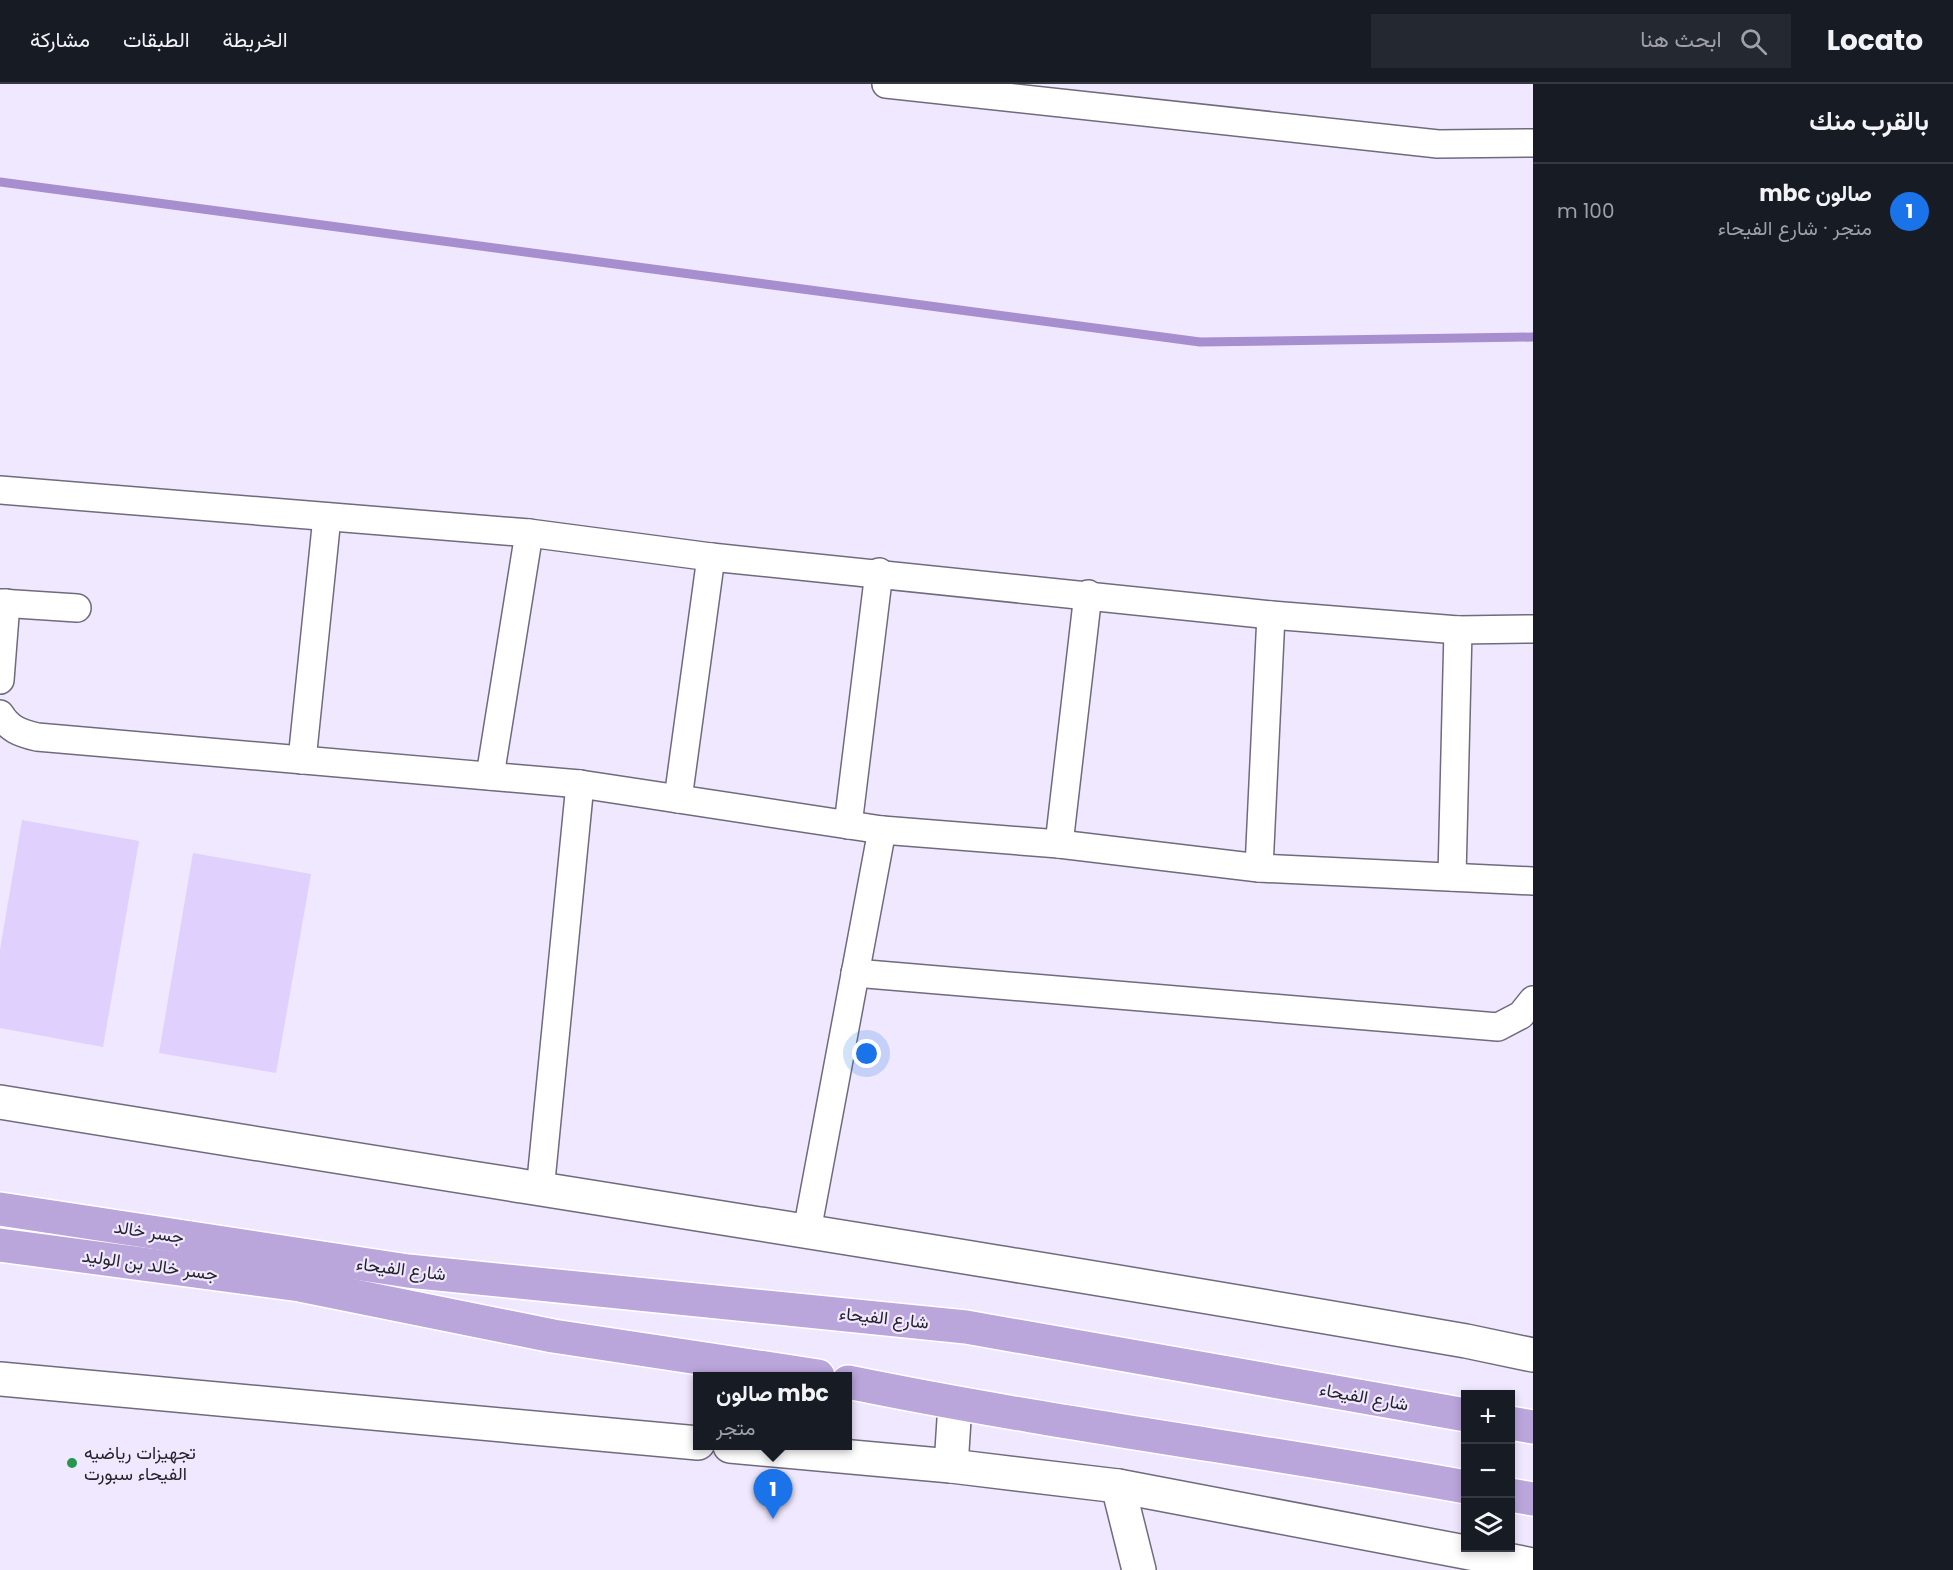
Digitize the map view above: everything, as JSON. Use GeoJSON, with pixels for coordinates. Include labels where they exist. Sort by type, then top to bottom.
{"type":"FeatureCollection","features":[{"type":"Feature","properties":{"kind":"highway","name":"جسر خالد"},"geometry":{"type":"LineString","coordinates":[[0,1209],[299,1270]]}},
{"type":"Feature","properties":{"kind":"highway","name":"جسر خالد بن الوليد"},"geometry":{"type":"LineString","coordinates":[[0,1245],[299,1270]]}},
{"type":"Feature","properties":{"kind":"highway","name":"شارع الفيحاء"},"geometry":{"type":"LineString","coordinates":[[299,1270],[553,1336],[787,1372]]}},
{"type":"Feature","properties":{"kind":"highway","name":"شارع الفيحاء"},"geometry":{"type":"LineString","coordinates":[[299,1270],[408,1271],[966,1327],[1461,1414]]}},
{"type":"Feature","properties":{"kind":"highway"},"geometry":{"type":"LineString","coordinates":[[852,1383],[955,1404],[1297,1457],[1461,1486]]}},
{"type":"Feature","properties":{"kind":"highway"},"geometry":{"type":"LineString","coordinates":[[1515,1424],[1533,1427]]}},
{"type":"Feature","properties":{"kind":"highway"},"geometry":{"type":"LineString","coordinates":[[1515,1496],[1533,1499]]}},
{"type":"Feature","properties":{"kind":"street"},"geometry":{"type":"LineString","coordinates":[[886,84],[1438,144],[1533,142]]}},
{"type":"Feature","properties":{"kind":"street"},"geometry":{"type":"LineString","coordinates":[[0,490],[529,533],[711,556],[1271,615],[1458,630],[1533,629]]}},
{"type":"Feature","properties":{"kind":"street"},"geometry":{"type":"LineString","coordinates":[[302,760],[327,517]]}},
{"type":"Feature","properties":{"kind":"street"},"geometry":{"type":"LineString","coordinates":[[490,776],[529,533]]}},
{"type":"Feature","properties":{"kind":"street"},"geometry":{"type":"LineString","coordinates":[[678,799],[711,556]]}},
{"type":"Feature","properties":{"kind":"street"},"geometry":{"type":"LineString","coordinates":[[848,825],[879,572]]}},
{"type":"Feature","properties":{"kind":"street"},"geometry":{"type":"LineString","coordinates":[[1059,844],[1088,594]]}},
{"type":"Feature","properties":{"kind":"street"},"geometry":{"type":"LineString","coordinates":[[0,680],[3,603],[77,608]]}},
{"type":"Feature","properties":{"kind":"street"},"geometry":{"type":"LineString","coordinates":[[1259,868],[1271,615]]}},
{"type":"Feature","properties":{"kind":"street"},"geometry":{"type":"LineString","coordinates":[[1452,877],[1458,630]]}},
{"type":"Feature","properties":{"kind":"street"},"geometry":{"type":"LineString","coordinates":[[0,714],[7,725],[22,734],[37,737],[580,784],[882,830],[1059,844],[1259,868],[1533,881]]}},
{"type":"Feature","properties":{"kind":"street"},"geometry":{"type":"LineString","coordinates":[[540,1191],[580,784]]}},
{"type":"Feature","properties":{"kind":"street"},"geometry":{"type":"LineString","coordinates":[[807,1231],[882,830]]}},
{"type":"Feature","properties":{"kind":"street"},"geometry":{"type":"LineString","coordinates":[[855,973],[1498,1027],[1521,1015],[1533,1000]]}},
{"type":"Feature","properties":{"kind":"street"},"geometry":{"type":"LineString","coordinates":[[0,1102],[540,1191],[807,1231],[1268,1306],[1533,1354]]}},
{"type":"Feature","properties":{"kind":"street"},"geometry":{"type":"LineString","coordinates":[[0,1379],[693,1443]]}},
{"type":"Feature","properties":{"kind":"street"},"geometry":{"type":"LineString","coordinates":[[951,1466],[955,1404]]}},
{"type":"Feature","properties":{"kind":"street"},"geometry":{"type":"LineString","coordinates":[[774,1450],[951,1466],[1118,1486],[1533,1564]]}},
{"type":"Feature","properties":{"kind":"street"},"geometry":{"type":"LineString","coordinates":[[1118,1486],[1139,1570]]}},
{"type":"Feature","properties":{"kind":"shaded area"},"geometry":{"type":"Polygon","coordinates":[[[22,820],[139,841],[103,1047],[0,1028],[0,950],[22,820]]]}},
{"type":"Feature","properties":{"kind":"shaded area"},"geometry":{"type":"Polygon","coordinates":[[[193,853],[311,874],[276,1073],[159,1053],[193,853]]]}},
{"type":"Feature","properties":{"kind":"waterway"},"geometry":{"type":"LineString","coordinates":[[0,182],[1200,342],[1533,337]]}},
{"type":"Feature","properties":{"kind":"place","name":"تجهيزات رياضيه الفيحاء سبورت"},"geometry":{"type":"Point","coordinates":[72,1463]}},
{"type":"Feature","properties":{"kind":"place","name":"صالون mbc"},"geometry":{"type":"Point","coordinates":[773,1519]}}]}
